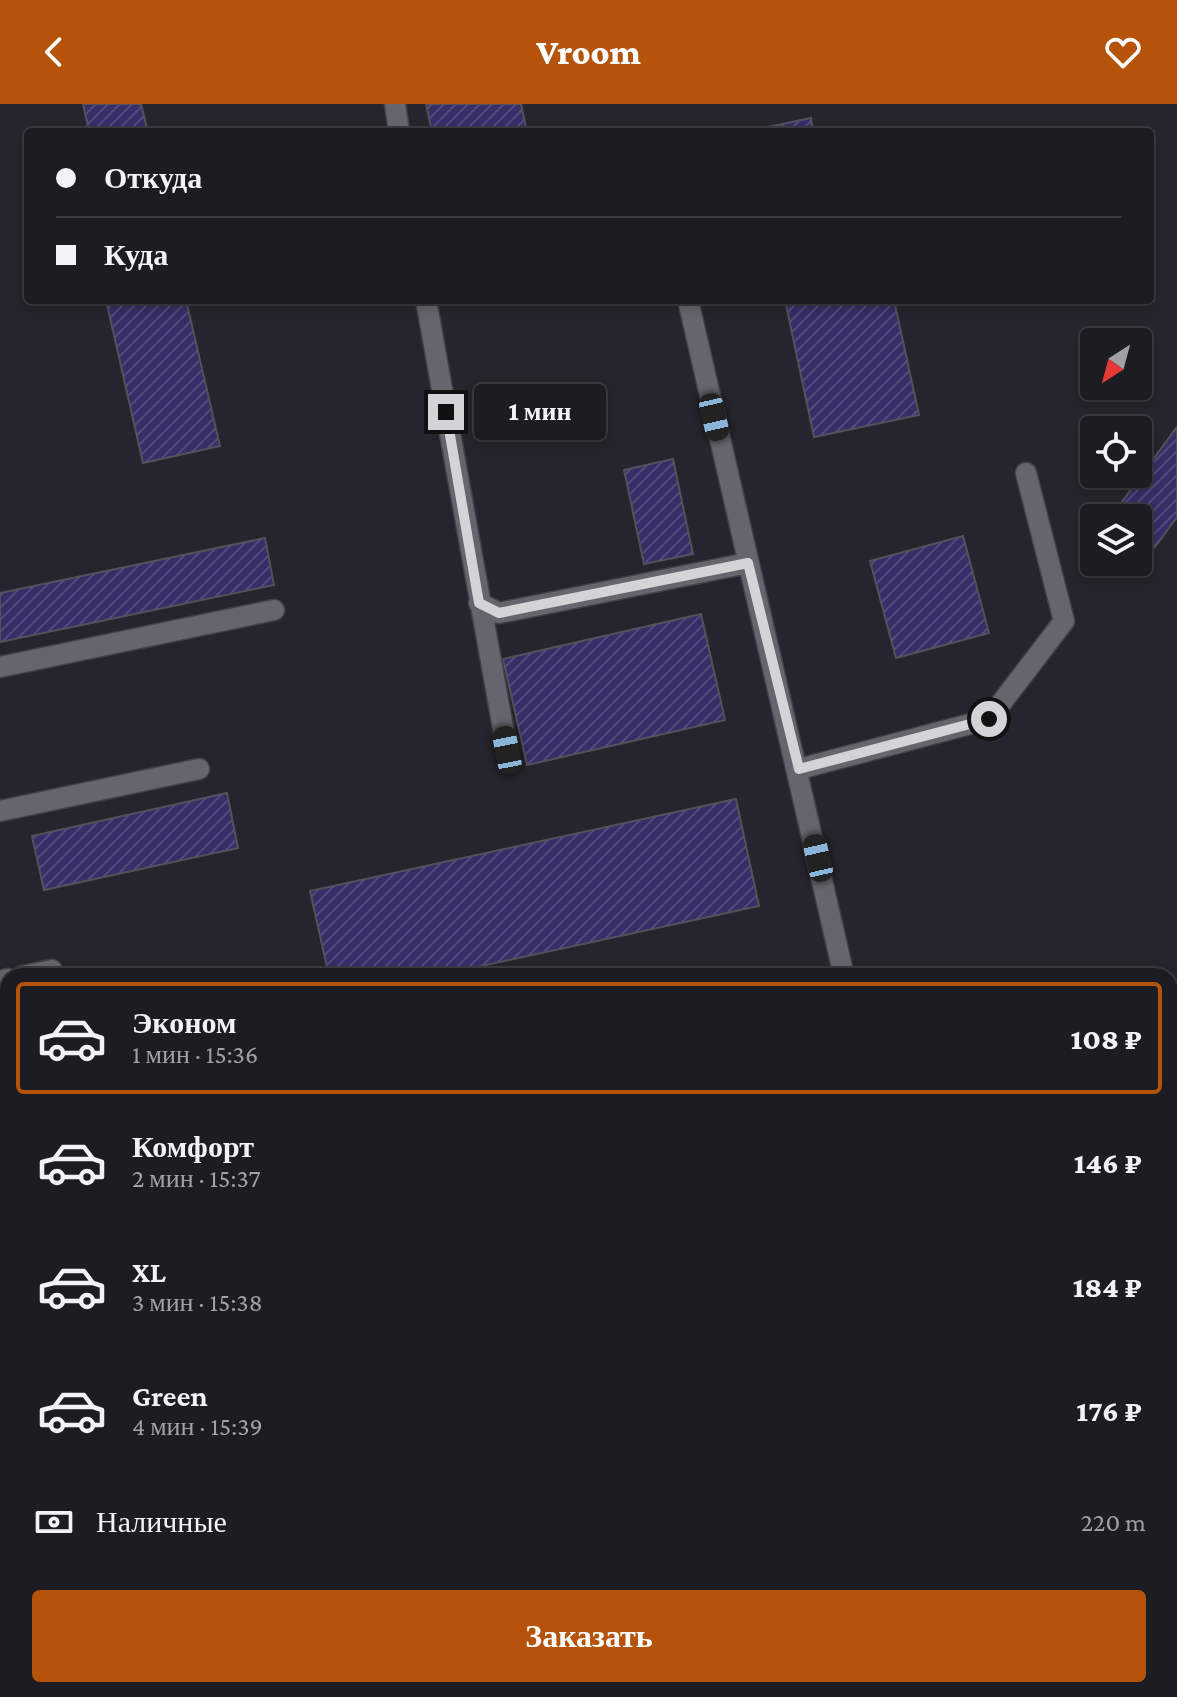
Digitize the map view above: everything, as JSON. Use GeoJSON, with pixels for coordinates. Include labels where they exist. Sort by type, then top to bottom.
{"type":"FeatureCollection","features":[{"type":"Feature","properties":{"kind":"street"},"geometry":{"type":"LineString","coordinates":[[395,104],[398,128]]}},
{"type":"Feature","properties":{"kind":"street"},"geometry":{"type":"LineString","coordinates":[[427,304],[507,750]]}},
{"type":"Feature","properties":{"kind":"street"},"geometry":{"type":"LineString","coordinates":[[689,304],[799,769],[842,968]]}},
{"type":"Feature","properties":{"kind":"street"},"geometry":{"type":"LineString","coordinates":[[799,769],[989,719],[1064,621],[1026,473]]}},
{"type":"Feature","properties":{"kind":"street"},"geometry":{"type":"LineString","coordinates":[[479,603],[499,613],[748,563]]}},
{"type":"Feature","properties":{"kind":"street"},"geometry":{"type":"LineString","coordinates":[[0,667],[274,610]]}},
{"type":"Feature","properties":{"kind":"street"},"geometry":{"type":"LineString","coordinates":[[0,811],[199,769]]}},
{"type":"Feature","properties":{"kind":"building"},"geometry":{"type":"Polygon","coordinates":[[[83,104],[141,104],[147,128],[81,128],[88,126],[83,104]]]}},
{"type":"Feature","properties":{"kind":"building"},"geometry":{"type":"Polygon","coordinates":[[[426,104],[521,104],[526,128],[431,128],[426,104]]]}},
{"type":"Feature","properties":{"kind":"building"},"geometry":{"type":"Polygon","coordinates":[[[811,118],[812,128],[763,128],[811,118]]]}},
{"type":"Feature","properties":{"kind":"building"},"geometry":{"type":"Polygon","coordinates":[[[107,304],[187,304],[220,446],[143,463],[107,304]]]}},
{"type":"Feature","properties":{"kind":"building"},"geometry":{"type":"Polygon","coordinates":[[[786,304],[895,304],[919,415],[814,437],[786,304]]]}},
{"type":"Feature","properties":{"kind":"building"},"geometry":{"type":"Polygon","coordinates":[[[1177,427],[1177,517],[1152,551],[1152,504],[1120,504],[1132,488],[1152,488],[1152,461],[1177,427]]]}},
{"type":"Feature","properties":{"kind":"building"},"geometry":{"type":"Polygon","coordinates":[[[673,459],[693,554],[644,564],[624,470],[673,459]]]}},
{"type":"Feature","properties":{"kind":"building"},"geometry":{"type":"Polygon","coordinates":[[[963,536],[989,633],[896,658],[870,561],[963,536]]]}},
{"type":"Feature","properties":{"kind":"building"},"geometry":{"type":"Polygon","coordinates":[[[265,538],[274,585],[0,642],[0,593],[265,538]]]}},
{"type":"Feature","properties":{"kind":"building"},"geometry":{"type":"Polygon","coordinates":[[[701,614],[725,720],[527,765],[503,659],[701,614]]]}},
{"type":"Feature","properties":{"kind":"building"},"geometry":{"type":"Polygon","coordinates":[[[227,793],[238,848],[44,890],[32,836],[227,793]]]}},
{"type":"Feature","properties":{"kind":"building"},"geometry":{"type":"Polygon","coordinates":[[[736,799],[759,906],[472,968],[327,968],[310,891],[736,799]]]}},
{"type":"Feature","properties":{"kind":"route"},"geometry":{"type":"LineString","coordinates":[[446,412],[479,603],[499,613],[748,563],[799,769],[989,719]]}}]}
